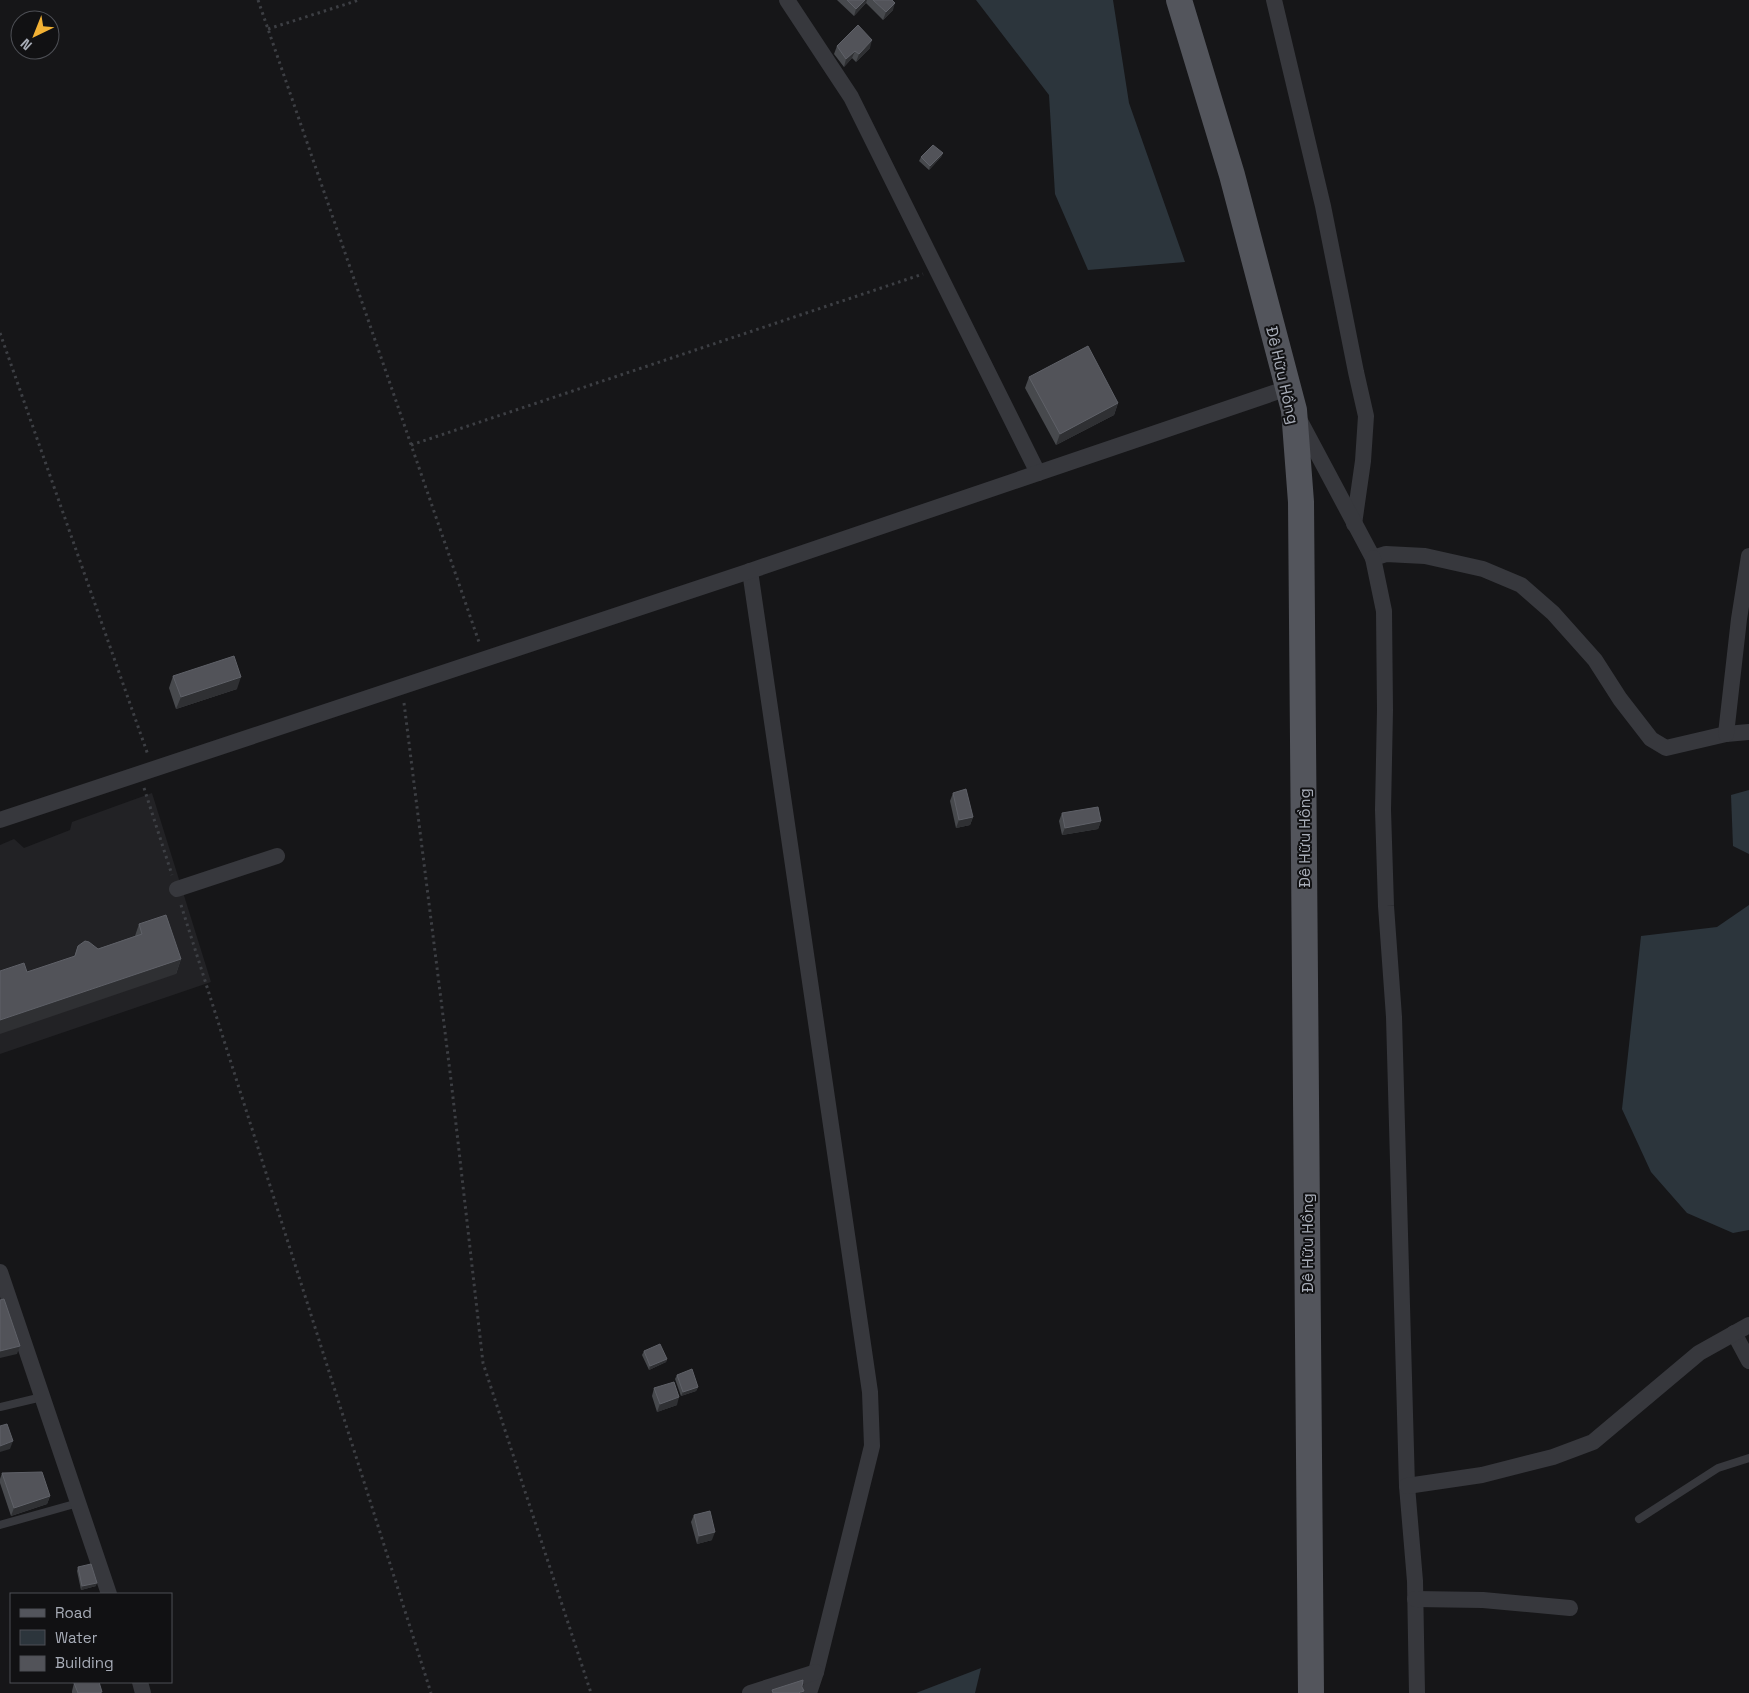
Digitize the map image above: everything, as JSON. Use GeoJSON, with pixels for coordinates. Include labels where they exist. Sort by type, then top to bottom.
{"type":"FeatureCollection","features":[{"type":"Feature","properties":{"kind":"main road","name":"Đê Hữu Hồng"},"geometry":{"type":"LineString","coordinates":[[1179,0],[1232,175],[1291,399],[1302,521],[1311,1693]]}},
{"type":"Feature","properties":{"kind":"street"},"geometry":{"type":"LineString","coordinates":[[787,0],[851,97],[1038,473]]}},
{"type":"Feature","properties":{"kind":"street"},"geometry":{"type":"LineString","coordinates":[[1274,0],[1323,206],[1366,416],[1364,461],[1354,524]]}},
{"type":"Feature","properties":{"kind":"street"},"geometry":{"type":"LineString","coordinates":[[0,820],[750,571],[1038,473],[1291,399],[1373,558],[1384,611],[1383,810],[1386,906],[1394,1017],[1407,1486],[1415,1599],[1417,1693]]}},
{"type":"Feature","properties":{"kind":"street"},"geometry":{"type":"LineString","coordinates":[[1373,558],[1386,554],[1424,556],[1483,569],[1521,585],[1553,613],[1595,660],[1620,699],[1651,739],[1666,748],[1726,734],[1749,732]]}},
{"type":"Feature","properties":{"kind":"street"},"geometry":{"type":"LineString","coordinates":[[1726,734],[1739,619],[1749,556]]}},
{"type":"Feature","properties":{"kind":"street"},"geometry":{"type":"LineString","coordinates":[[750,571],[870,1392],[872,1446],[816,1672],[809,1693]]}},
{"type":"Feature","properties":{"kind":"street"},"geometry":{"type":"LineString","coordinates":[[176,889],[277,856]]}},
{"type":"Feature","properties":{"kind":"street"},"geometry":{"type":"LineString","coordinates":[[0,1272],[4,1298],[42,1397],[109,1593]]}},
{"type":"Feature","properties":{"kind":"street"},"geometry":{"type":"LineString","coordinates":[[1407,1486],[1482,1475],[1553,1457],[1594,1442],[1699,1353],[1749,1325]]}},
{"type":"Feature","properties":{"kind":"street"},"geometry":{"type":"LineString","coordinates":[[1734,1334],[1749,1361]]}},
{"type":"Feature","properties":{"kind":"street"},"geometry":{"type":"LineString","coordinates":[[1415,1599],[1484,1600],[1570,1608]]}},
{"type":"Feature","properties":{"kind":"street"},"geometry":{"type":"LineString","coordinates":[[750,1693],[816,1672]]}},
{"type":"Feature","properties":{"kind":"lane"},"geometry":{"type":"LineString","coordinates":[[0,1408],[42,1397]]}},
{"type":"Feature","properties":{"kind":"lane"},"geometry":{"type":"LineString","coordinates":[[1639,1519],[1718,1468],[1749,1458]]}},
{"type":"Feature","properties":{"kind":"lane"},"geometry":{"type":"LineString","coordinates":[[0,1525],[78,1503]]}},
{"type":"Feature","properties":{"kind":"path"},"geometry":{"type":"LineString","coordinates":[[258,0],[485,659]]}},
{"type":"Feature","properties":{"kind":"path"},"geometry":{"type":"LineString","coordinates":[[268,29],[359,0]]}},
{"type":"Feature","properties":{"kind":"path"},"geometry":{"type":"LineString","coordinates":[[411,445],[937,270]]}},
{"type":"Feature","properties":{"kind":"path"},"geometry":{"type":"LineString","coordinates":[[0,333],[147,772],[176,889],[431,1693]]}},
{"type":"Feature","properties":{"kind":"path"},"geometry":{"type":"LineString","coordinates":[[402,687],[451,1080],[483,1363],[591,1693]]}},
{"type":"Feature","properties":{"kind":"shaded area"},"geometry":{"type":"Polygon","coordinates":[[[152,793],[211,982],[0,1054],[0,845],[14,839],[24,848],[70,830],[72,822],[152,793]]]}},
{"type":"Feature","properties":{"kind":"water"},"geometry":{"type":"Polygon","coordinates":[[[976,0],[1113,0],[1129,103],[1185,262],[1088,270],[1055,194],[1049,95],[976,0]]]}},
{"type":"Feature","properties":{"kind":"water"},"geometry":{"type":"Polygon","coordinates":[[[1749,790],[1749,854],[1733,846],[1731,795],[1749,790]]]}},
{"type":"Feature","properties":{"kind":"water"},"geometry":{"type":"Polygon","coordinates":[[[1749,905],[1749,1230],[1733,1233],[1687,1213],[1651,1172],[1622,1109],[1641,936],[1717,927],[1749,905]]]}},
{"type":"Feature","properties":{"kind":"water"},"geometry":{"type":"Polygon","coordinates":[[[981,1668],[975,1693],[916,1693],[981,1668]]]}},
{"type":"Feature","properties":{"kind":"building"},"geometry":{"type":"Polygon","coordinates":[[[847,0],[865,0],[856,9],[847,0]]]}},
{"type":"Feature","properties":{"kind":"building"},"geometry":{"type":"Polygon","coordinates":[[[873,0],[892,0],[895,3],[886,12],[873,0]]]}},
{"type":"Feature","properties":{"kind":"building"},"geometry":{"type":"Polygon","coordinates":[[[858,25],[872,40],[859,54],[855,51],[846,59],[837,46],[858,25]]]}},
{"type":"Feature","properties":{"kind":"building"},"geometry":{"type":"Polygon","coordinates":[[[933,145],[943,153],[930,166],[921,157],[933,145]]]}},
{"type":"Feature","properties":{"kind":"building"},"geometry":{"type":"Polygon","coordinates":[[[1088,346],[1118,403],[1060,434],[1029,377],[1088,346]]]}},
{"type":"Feature","properties":{"kind":"building"},"geometry":{"type":"Polygon","coordinates":[[[234,656],[241,677],[181,697],[173,676],[234,656]]]}},
{"type":"Feature","properties":{"kind":"building"},"geometry":{"type":"Polygon","coordinates":[[[966,789],[973,817],[959,820],[953,793],[966,789]]]}},
{"type":"Feature","properties":{"kind":"building"},"geometry":{"type":"Polygon","coordinates":[[[1098,807],[1101,821],[1065,828],[1062,813],[1098,807]]]}},
{"type":"Feature","properties":{"kind":"building"},"geometry":{"type":"Polygon","coordinates":[[[166,915],[181,959],[0,1020],[0,971],[24,963],[27,972],[75,956],[78,946],[85,941],[98,949],[142,934],[139,924],[166,915]]]}},
{"type":"Feature","properties":{"kind":"building"},"geometry":{"type":"Polygon","coordinates":[[[4,1299],[20,1346],[0,1351],[0,1300],[4,1299]]]}},
{"type":"Feature","properties":{"kind":"building"},"geometry":{"type":"Polygon","coordinates":[[[660,1344],[667,1359],[650,1366],[644,1351],[660,1344]]]}},
{"type":"Feature","properties":{"kind":"building"},"geometry":{"type":"Polygon","coordinates":[[[692,1369],[698,1387],[683,1392],[677,1375],[692,1369]]]}},
{"type":"Feature","properties":{"kind":"building"},"geometry":{"type":"Polygon","coordinates":[[[674,1382],[679,1397],[660,1404],[654,1388],[674,1382]]]}},
{"type":"Feature","properties":{"kind":"building"},"geometry":{"type":"Polygon","coordinates":[[[7,1424],[13,1441],[0,1446],[0,1426],[7,1424]]]}},
{"type":"Feature","properties":{"kind":"building"},"geometry":{"type":"Polygon","coordinates":[[[42,1472],[50,1496],[14,1508],[2,1473],[42,1472]]]}},
{"type":"Feature","properties":{"kind":"building"},"geometry":{"type":"Polygon","coordinates":[[[710,1511],[715,1532],[699,1536],[694,1515],[710,1511]]]}},
{"type":"Feature","properties":{"kind":"building"},"geometry":{"type":"Polygon","coordinates":[[[91,1564],[97,1583],[82,1586],[78,1567],[91,1564]]]}},
{"type":"Feature","properties":{"kind":"building"},"geometry":{"type":"Polygon","coordinates":[[[803,1680],[802,1687],[804,1691],[798,1693],[773,1693],[772,1690],[803,1680]]]}},
{"type":"Feature","properties":{"kind":"building"},"geometry":{"type":"Polygon","coordinates":[[[74,1683],[99,1683],[102,1692],[99,1693],[78,1693],[74,1683]]]}}]}
